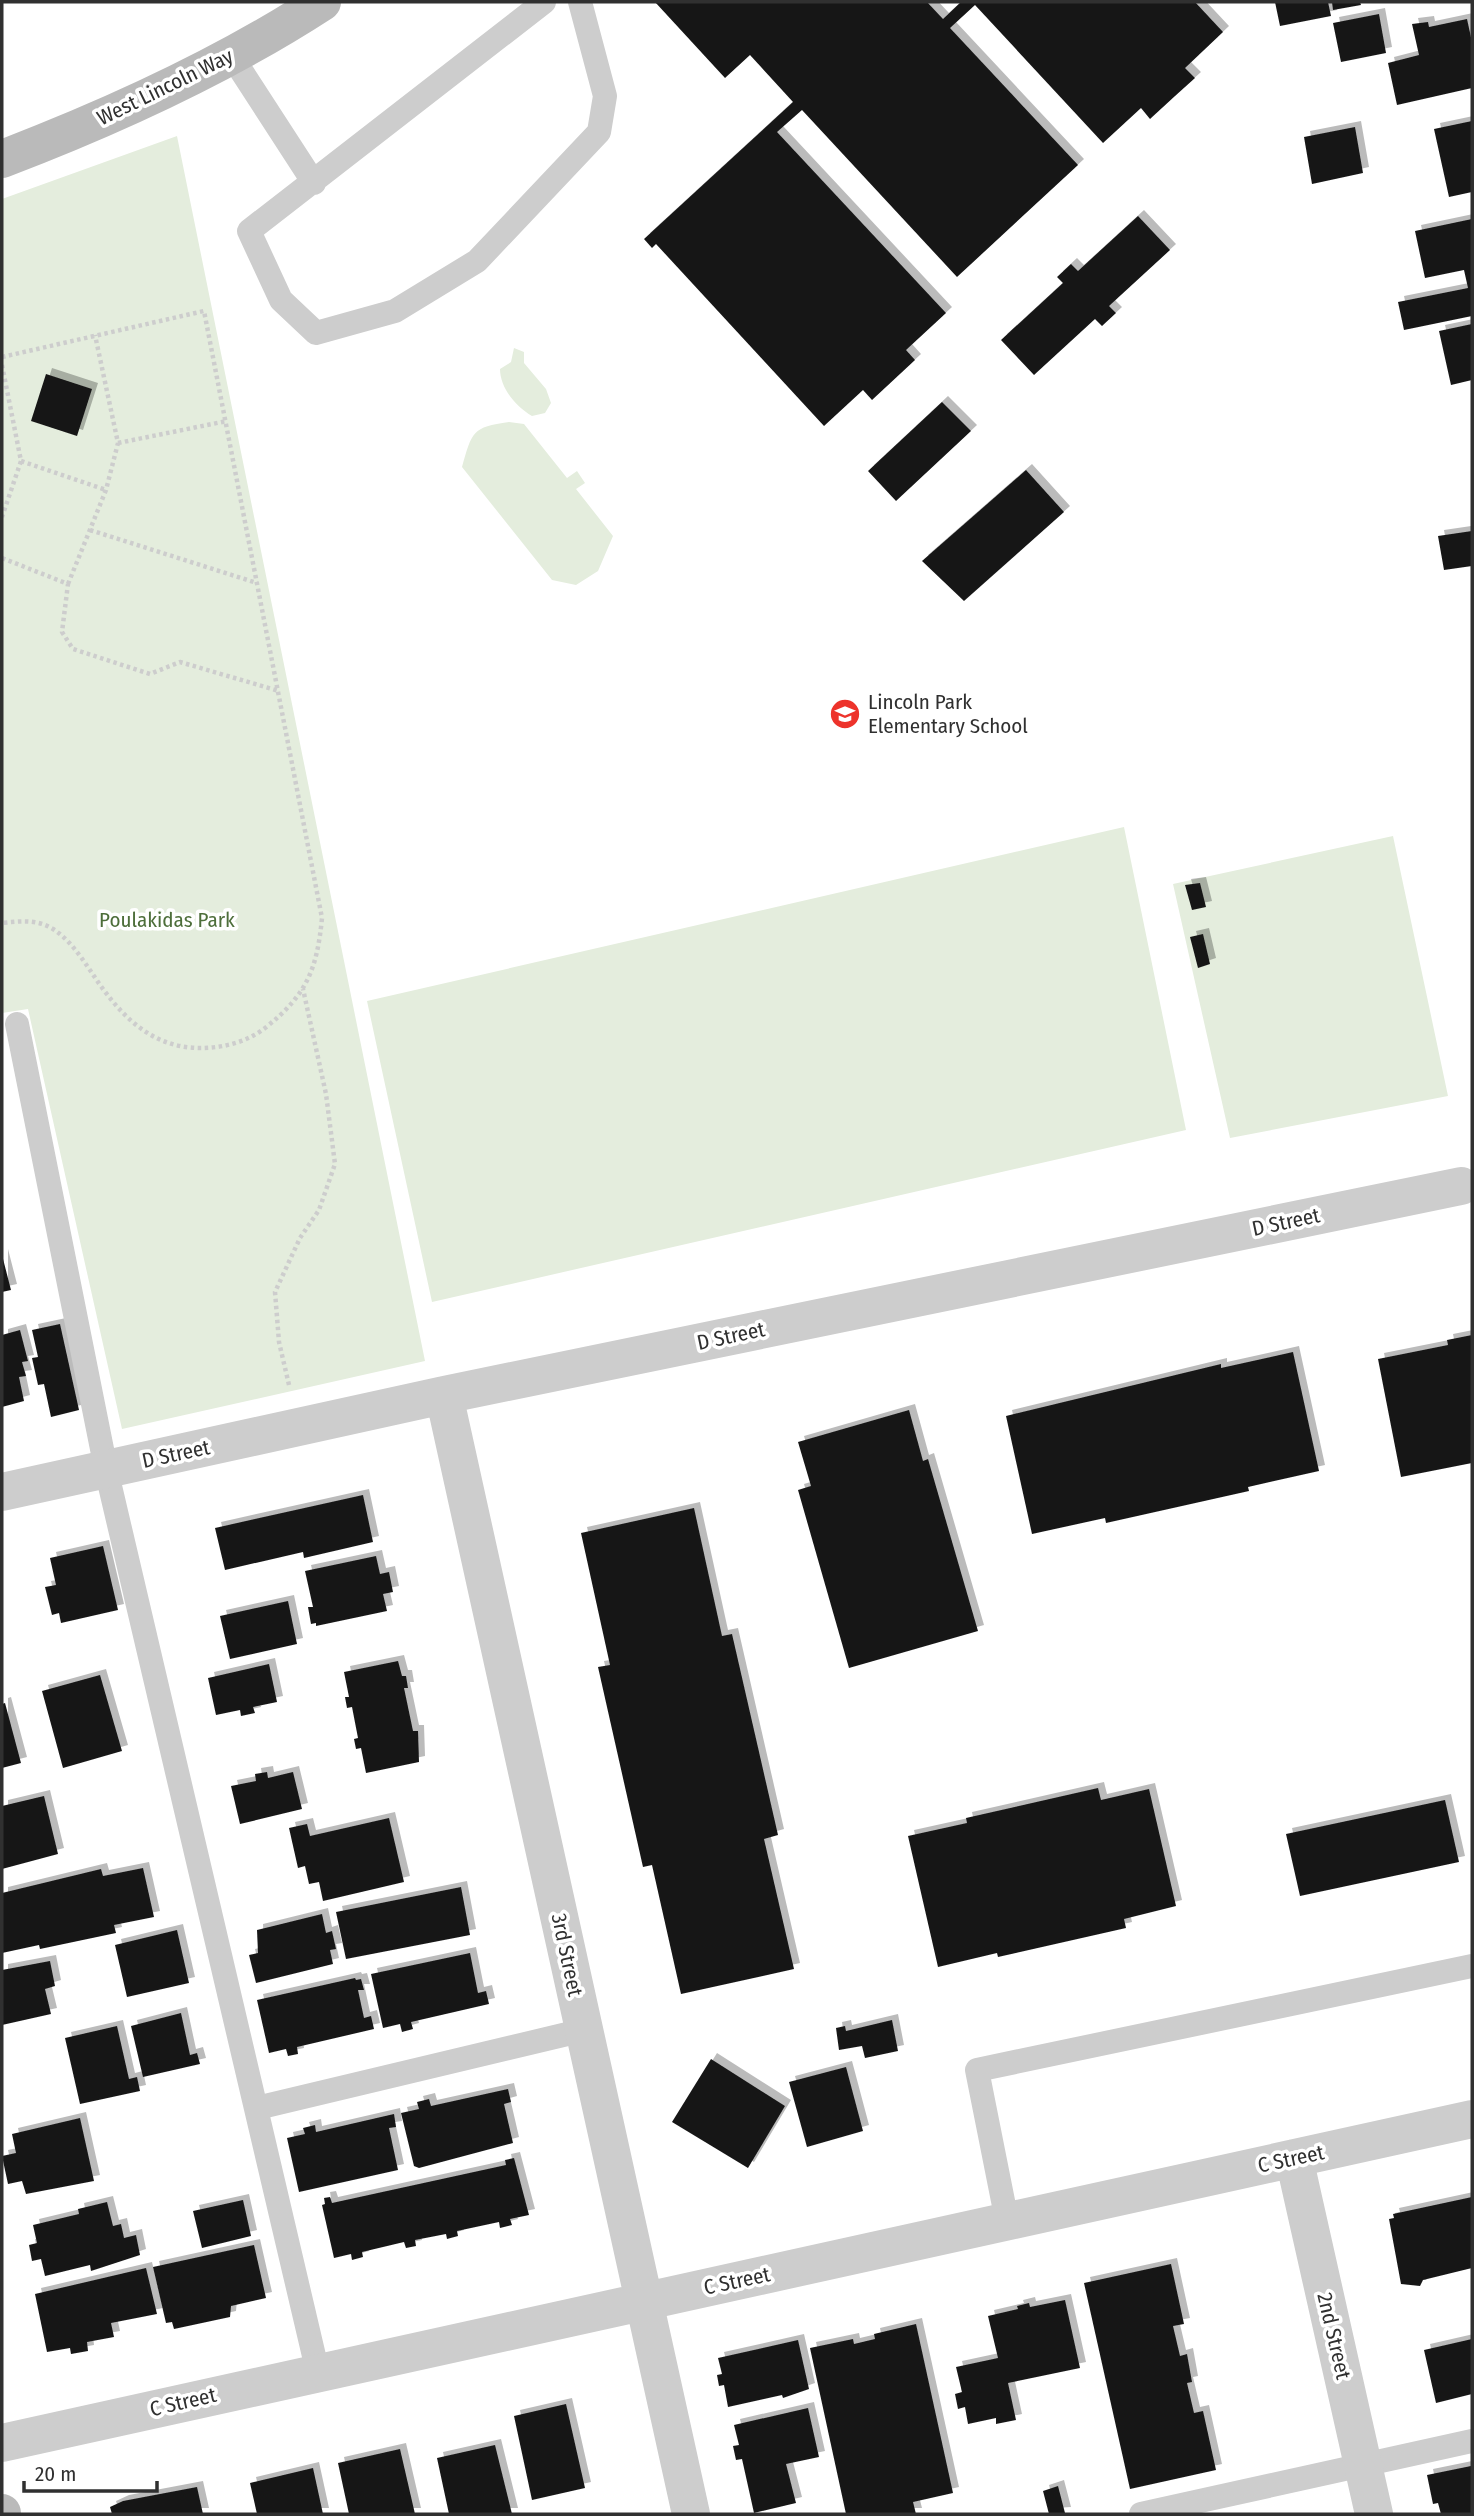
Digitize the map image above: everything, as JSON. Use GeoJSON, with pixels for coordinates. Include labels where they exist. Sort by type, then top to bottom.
{"type":"FeatureCollection","features":[{"type":"Feature","properties":{"kind":"street","name":"West Lincoln Way"},"geometry":{"type":"LineString","coordinates":[[2,159],[126,108],[282,28],[321,2]]}},
{"type":"Feature","properties":{"kind":"street","name":"D Street"},"geometry":{"type":"LineString","coordinates":[[2,1492],[444,1395],[1461,1186]]}},
{"type":"Feature","properties":{"kind":"street","name":"3rd Street"},"geometry":{"type":"LineString","coordinates":[[444,1395],[691,2514]]}},
{"type":"Feature","properties":{"kind":"street","name":"C Street"},"geometry":{"type":"LineString","coordinates":[[2,2443],[1472,2119]]}},
{"type":"Feature","properties":{"kind":"street","name":"2nd Street"},"geometry":{"type":"LineString","coordinates":[[1294,2158],[1374,2514]]}},
{"type":"Feature","properties":{"kind":"lane"},"geometry":{"type":"LineString","coordinates":[[544,2],[249,231],[281,300],[316,332],[395,311],[477,261],[599,132],[605,96],[580,2]]}},
{"type":"Feature","properties":{"kind":"lane"},"geometry":{"type":"LineString","coordinates":[[231,55],[314,183]]}},
{"type":"Feature","properties":{"kind":"lane"},"geometry":{"type":"LineString","coordinates":[[18,1024],[106,1469],[318,2372]]}},
{"type":"Feature","properties":{"kind":"lane"},"geometry":{"type":"LineString","coordinates":[[1007,2221],[976,2070],[1472,1966]]}},
{"type":"Feature","properties":{"kind":"lane"},"geometry":{"type":"LineString","coordinates":[[257,2108],[583,2031]]}},
{"type":"Feature","properties":{"kind":"lane"},"geometry":{"type":"LineString","coordinates":[[1141,2514],[1240,2503],[1363,2464],[1472,2441]]}},
{"type":"Feature","properties":{"kind":"path"},"geometry":{"type":"LineString","coordinates":[[2,357],[204,311],[322,918],[318,956],[303,989],[285,1012],[258,1034],[234,1044],[178,1048],[151,1037],[134,1023],[102,989],[74,947],[53,929],[34,921],[2,923]]}},
{"type":"Feature","properties":{"kind":"path"},"geometry":{"type":"LineString","coordinates":[[94,335],[118,443],[106,490],[68,584],[62,632],[74,649],[150,674],[180,662],[279,691]]}},
{"type":"Feature","properties":{"kind":"path"},"geometry":{"type":"LineString","coordinates":[[2,365],[21,461],[2,517]]}},
{"type":"Feature","properties":{"kind":"path"},"geometry":{"type":"LineString","coordinates":[[118,443],[227,421]]}},
{"type":"Feature","properties":{"kind":"path"},"geometry":{"type":"LineString","coordinates":[[21,461],[106,490]]}},
{"type":"Feature","properties":{"kind":"path"},"geometry":{"type":"LineString","coordinates":[[90,530],[258,583]]}},
{"type":"Feature","properties":{"kind":"path"},"geometry":{"type":"LineString","coordinates":[[2,558],[68,584]]}},
{"type":"Feature","properties":{"kind":"path"},"geometry":{"type":"LineString","coordinates":[[290,1386],[279,1342],[275,1292],[300,1237],[319,1210],[335,1164],[326,1094],[303,989]]}},
{"type":"Feature","properties":{"kind":"green space","name":"Poulakidas Park"},"geometry":{"type":"Polygon","coordinates":[[[177,136],[425,1361],[122,1429],[28,1009],[2,1013],[2,199],[177,136]]]}},
{"type":"Feature","properties":{"kind":"green space"},"geometry":{"type":"Polygon","coordinates":[[[514,348],[524,352],[524,363],[546,389],[551,403],[545,413],[532,416],[520,408],[506,390],[500,369],[511,362],[514,348]]]}},
{"type":"Feature","properties":{"kind":"green space"},"geometry":{"type":"Polygon","coordinates":[[[509,422],[524,424],[567,478],[577,471],[585,483],[576,489],[613,536],[598,571],[576,585],[552,580],[462,467],[475,433],[487,426],[509,422]]]}},
{"type":"Feature","properties":{"kind":"green space"},"geometry":{"type":"Polygon","coordinates":[[[1124,827],[1186,1130],[432,1302],[367,1001],[1124,827]]]}},
{"type":"Feature","properties":{"kind":"green space"},"geometry":{"type":"Polygon","coordinates":[[[1393,836],[1448,1096],[1230,1138],[1173,884],[1393,836]]]}},
{"type":"Feature","properties":{"kind":"building"},"geometry":{"type":"Polygon","coordinates":[[[655,2],[927,2],[943,19],[961,2],[1195,2],[1223,32],[1185,68],[1195,78],[1150,119],[1141,108],[1103,143],[975,5],[950,28],[1078,165],[957,277],[802,110],[777,132],[946,313],[906,350],[915,360],[872,400],[863,390],[824,426],[656,244],[652,248],[644,239],[793,102],[750,55],[725,78],[655,2]]]}},
{"type":"Feature","properties":{"kind":"building"},"geometry":{"type":"Polygon","coordinates":[[[1275,2],[1328,2],[1331,16],[1280,26],[1275,2]]]}},
{"type":"Feature","properties":{"kind":"building"},"geometry":{"type":"Polygon","coordinates":[[[1332,2],[1360,2],[1361,5],[1333,10],[1332,2]]]}},
{"type":"Feature","properties":{"kind":"building"},"geometry":{"type":"Polygon","coordinates":[[[1379,14],[1386,53],[1341,62],[1333,23],[1379,14]]]}},
{"type":"Feature","properties":{"kind":"building"},"geometry":{"type":"Polygon","coordinates":[[[1467,19],[1472,42],[1472,88],[1397,105],[1388,63],[1419,55],[1412,24],[1428,22],[1429,27],[1467,19]]]}},
{"type":"Feature","properties":{"kind":"building"},"geometry":{"type":"Polygon","coordinates":[[[1472,121],[1472,192],[1449,197],[1434,129],[1472,121]]]}},
{"type":"Feature","properties":{"kind":"building"},"geometry":{"type":"Polygon","coordinates":[[[1355,127],[1363,173],[1312,184],[1304,137],[1355,127]]]}},
{"type":"Feature","properties":{"kind":"building"},"geometry":{"type":"Polygon","coordinates":[[[1138,216],[1170,250],[1109,306],[1116,313],[1102,326],[1095,319],[1034,375],[1001,340],[1063,283],[1057,277],[1071,264],[1078,271],[1138,216]]]}},
{"type":"Feature","properties":{"kind":"building"},"geometry":{"type":"Polygon","coordinates":[[[1472,219],[1472,316],[1404,330],[1398,302],[1468,288],[1464,270],[1425,278],[1415,231],[1472,219]]]}},
{"type":"Feature","properties":{"kind":"building"},"geometry":{"type":"Polygon","coordinates":[[[1472,324],[1472,380],[1451,385],[1439,331],[1472,324]]]}},
{"type":"Feature","properties":{"kind":"building"},"geometry":{"type":"Polygon","coordinates":[[[46,374],[92,389],[77,436],[31,421],[46,374]]]}},
{"type":"Feature","properties":{"kind":"building"},"geometry":{"type":"Polygon","coordinates":[[[942,402],[971,431],[896,501],[868,471],[942,402]]]}},
{"type":"Feature","properties":{"kind":"building"},"geometry":{"type":"Polygon","coordinates":[[[1026,470],[1064,512],[964,601],[922,561],[1026,470]]]}},
{"type":"Feature","properties":{"kind":"building"},"geometry":{"type":"Polygon","coordinates":[[[1472,531],[1472,566],[1444,570],[1438,536],[1472,531]]]}},
{"type":"Feature","properties":{"kind":"building"},"geometry":{"type":"Polygon","coordinates":[[[1200,883],[1206,907],[1192,910],[1185,885],[1200,883]]]}},
{"type":"Feature","properties":{"kind":"building"},"geometry":{"type":"Polygon","coordinates":[[[1203,934],[1210,964],[1198,968],[1190,937],[1203,934]]]}},
{"type":"Feature","properties":{"kind":"building"},"geometry":{"type":"Polygon","coordinates":[[[2,1255],[11,1290],[2,1292],[2,1255]]]}},
{"type":"Feature","properties":{"kind":"building"},"geometry":{"type":"Polygon","coordinates":[[[60,1324],[79,1410],[51,1417],[44,1384],[38,1385],[32,1358],[38,1357],[32,1330],[60,1324]]]}},
{"type":"Feature","properties":{"kind":"building"},"geometry":{"type":"Polygon","coordinates":[[[20,1330],[28,1361],[22,1362],[26,1376],[19,1377],[24,1401],[2,1407],[2,1335],[20,1330]]]}},
{"type":"Feature","properties":{"kind":"building"},"geometry":{"type":"Polygon","coordinates":[[[1472,1335],[1472,1463],[1401,1477],[1378,1359],[1448,1345],[1447,1340],[1472,1335]]]}},
{"type":"Feature","properties":{"kind":"building"},"geometry":{"type":"Polygon","coordinates":[[[1293,1352],[1319,1471],[1248,1487],[1249,1491],[1106,1523],[1105,1518],[1032,1534],[1006,1416],[1221,1364],[1221,1368],[1293,1352]]]}},
{"type":"Feature","properties":{"kind":"building"},"geometry":{"type":"Polygon","coordinates":[[[909,1410],[923,1461],[928,1459],[978,1631],[849,1668],[798,1490],[811,1486],[798,1442],[909,1410]]]}},
{"type":"Feature","properties":{"kind":"building"},"geometry":{"type":"Polygon","coordinates":[[[363,1495],[373,1542],[304,1558],[303,1552],[225,1570],[215,1528],[363,1495]]]}},
{"type":"Feature","properties":{"kind":"building"},"geometry":{"type":"Polygon","coordinates":[[[694,1508],[722,1636],[732,1634],[778,1835],[764,1839],[794,1969],[681,1994],[652,1865],[643,1867],[598,1667],[610,1665],[581,1533],[694,1508]]]}},
{"type":"Feature","properties":{"kind":"building"},"geometry":{"type":"Polygon","coordinates":[[[103,1546],[118,1610],[61,1623],[59,1613],[52,1615],[45,1587],[56,1585],[50,1558],[103,1546]]]}},
{"type":"Feature","properties":{"kind":"building"},"geometry":{"type":"Polygon","coordinates":[[[376,1556],[380,1574],[389,1572],[393,1592],[383,1594],[387,1611],[316,1626],[316,1623],[311,1624],[308,1607],[313,1607],[305,1571],[376,1556]]]}},
{"type":"Feature","properties":{"kind":"building"},"geometry":{"type":"Polygon","coordinates":[[[288,1601],[297,1644],[230,1659],[220,1616],[288,1601]]]}},
{"type":"Feature","properties":{"kind":"building"},"geometry":{"type":"Polygon","coordinates":[[[398,1661],[402,1676],[406,1676],[408,1688],[404,1688],[413,1731],[418,1731],[419,1762],[366,1773],[361,1748],[356,1749],[354,1739],[358,1738],[352,1707],[347,1708],[345,1697],[349,1697],[344,1672],[398,1661]]]}},
{"type":"Feature","properties":{"kind":"building"},"geometry":{"type":"Polygon","coordinates":[[[269,1664],[277,1702],[253,1707],[255,1713],[241,1716],[240,1710],[216,1715],[208,1678],[269,1664]]]}},
{"type":"Feature","properties":{"kind":"building"},"geometry":{"type":"Polygon","coordinates":[[[100,1675],[122,1751],[63,1768],[42,1691],[100,1675]]]}},
{"type":"Feature","properties":{"kind":"building"},"geometry":{"type":"Polygon","coordinates":[[[5,1703],[21,1763],[2,1768],[2,1704],[5,1703]]]}},
{"type":"Feature","properties":{"kind":"building"},"geometry":{"type":"Polygon","coordinates":[[[267,1772],[268,1778],[293,1772],[302,1809],[240,1824],[231,1786],[256,1781],[255,1774],[267,1772]]]}},
{"type":"Feature","properties":{"kind":"building"},"geometry":{"type":"Polygon","coordinates":[[[1098,1788],[1101,1800],[1149,1789],[1176,1906],[1124,1919],[1126,1928],[998,1957],[997,1953],[938,1967],[908,1836],[967,1823],[966,1818],[1098,1788]]]}},
{"type":"Feature","properties":{"kind":"building"},"geometry":{"type":"Polygon","coordinates":[[[44,1796],[58,1854],[2,1869],[2,1806],[44,1796]]]}},
{"type":"Feature","properties":{"kind":"building"},"geometry":{"type":"Polygon","coordinates":[[[1445,1800],[1459,1862],[1300,1896],[1286,1834],[1445,1800]]]}},
{"type":"Feature","properties":{"kind":"building"},"geometry":{"type":"Polygon","coordinates":[[[389,1818],[404,1882],[323,1901],[319,1882],[309,1884],[305,1866],[298,1868],[289,1828],[307,1824],[310,1836],[389,1818]]]}},
{"type":"Feature","properties":{"kind":"building"},"geometry":{"type":"Polygon","coordinates":[[[143,1868],[154,1917],[114,1925],[116,1933],[40,1949],[39,1945],[2,1953],[2,1893],[101,1869],[103,1876],[143,1868]]]}},
{"type":"Feature","properties":{"kind":"building"},"geometry":{"type":"Polygon","coordinates":[[[461,1887],[470,1935],[346,1959],[336,1912],[461,1887]]]}},
{"type":"Feature","properties":{"kind":"building"},"geometry":{"type":"Polygon","coordinates":[[[322,1914],[326,1933],[332,1931],[336,1949],[330,1950],[333,1964],[256,1983],[249,1955],[258,1953],[257,1930],[322,1914]]]}},
{"type":"Feature","properties":{"kind":"building"},"geometry":{"type":"Polygon","coordinates":[[[177,1930],[189,1983],[127,1997],[115,1945],[177,1930]]]}},
{"type":"Feature","properties":{"kind":"building"},"geometry":{"type":"Polygon","coordinates":[[[470,1953],[478,1993],[486,1991],[489,2004],[411,2022],[413,2029],[402,2032],[400,2024],[383,2028],[371,1974],[470,1953]]]}},
{"type":"Feature","properties":{"kind":"building"},"geometry":{"type":"Polygon","coordinates":[[[50,1961],[55,1986],[45,1989],[51,2014],[2,2025],[2,1970],[50,1961]]]}},
{"type":"Feature","properties":{"kind":"building"},"geometry":{"type":"Polygon","coordinates":[[[355,1978],[361,1979],[364,1990],[358,1990],[364,2018],[371,2016],[374,2029],[297,2047],[298,2054],[288,2056],[286,2049],[269,2053],[257,2000],[355,1978]]]}},
{"type":"Feature","properties":{"kind":"building"},"geometry":{"type":"Polygon","coordinates":[[[181,2013],[190,2055],[197,2053],[200,2064],[143,2077],[131,2026],[181,2013]]]}},
{"type":"Feature","properties":{"kind":"building"},"geometry":{"type":"Polygon","coordinates":[[[892,2020],[898,2051],[865,2058],[862,2046],[839,2050],[836,2028],[845,2026],[846,2031],[892,2020]]]}},
{"type":"Feature","properties":{"kind":"building"},"geometry":{"type":"Polygon","coordinates":[[[117,2026],[129,2079],[137,2077],[140,2091],[80,2104],[65,2038],[117,2026]]]}},
{"type":"Feature","properties":{"kind":"building"},"geometry":{"type":"Polygon","coordinates":[[[711,2059],[785,2106],[748,2168],[672,2122],[711,2059]]]}},
{"type":"Feature","properties":{"kind":"building"},"geometry":{"type":"Polygon","coordinates":[[[846,2067],[863,2131],[807,2147],[789,2082],[846,2067]]]}},
{"type":"Feature","properties":{"kind":"building"},"geometry":{"type":"Polygon","coordinates":[[[508,2089],[511,2102],[504,2104],[513,2143],[419,2168],[414,2166],[401,2113],[419,2109],[417,2102],[429,2099],[431,2106],[508,2089]]]}},
{"type":"Feature","properties":{"kind":"building"},"geometry":{"type":"Polygon","coordinates":[[[394,2114],[396,2127],[389,2128],[398,2170],[299,2192],[287,2138],[305,2134],[303,2128],[315,2125],[316,2132],[394,2114]]]}},
{"type":"Feature","properties":{"kind":"building"},"geometry":{"type":"Polygon","coordinates":[[[80,2118],[94,2181],[26,2194],[22,2181],[8,2184],[2,2156],[16,2153],[12,2134],[80,2118]]]}},
{"type":"Feature","properties":{"kind":"building"},"geometry":{"type":"Polygon","coordinates":[[[514,2158],[529,2215],[510,2219],[512,2225],[500,2228],[499,2222],[457,2231],[458,2236],[447,2239],[446,2234],[415,2240],[416,2246],[406,2248],[404,2242],[362,2252],[363,2257],[352,2260],[351,2254],[334,2258],[322,2205],[325,2204],[324,2198],[330,2197],[332,2203],[506,2165],[505,2160],[514,2158]]]}},
{"type":"Feature","properties":{"kind":"building"},"geometry":{"type":"Polygon","coordinates":[[[1472,2197],[1472,2268],[1423,2280],[1420,2286],[1401,2284],[1389,2219],[1394,2218],[1393,2214],[1472,2197]]]}},
{"type":"Feature","properties":{"kind":"building"},"geometry":{"type":"Polygon","coordinates":[[[243,2200],[251,2236],[202,2248],[193,2211],[243,2200]]]}},
{"type":"Feature","properties":{"kind":"building"},"geometry":{"type":"Polygon","coordinates":[[[107,2202],[113,2226],[121,2224],[124,2238],[136,2235],[140,2255],[91,2271],[90,2265],[45,2276],[41,2259],[32,2261],[29,2245],[37,2243],[33,2225],[79,2214],[78,2209],[107,2202]]]}},
{"type":"Feature","properties":{"kind":"building"},"geometry":{"type":"Polygon","coordinates":[[[254,2245],[266,2298],[231,2306],[230,2317],[174,2329],[172,2322],[166,2323],[153,2267],[254,2245]]]}},
{"type":"Feature","properties":{"kind":"building"},"geometry":{"type":"Polygon","coordinates":[[[1171,2264],[1184,2324],[1173,2326],[1180,2356],[1187,2354],[1192,2382],[1187,2383],[1194,2413],[1203,2411],[1216,2470],[1130,2489],[1084,2283],[1171,2264]]]}},
{"type":"Feature","properties":{"kind":"building"},"geometry":{"type":"Polygon","coordinates":[[[146,2268],[157,2314],[111,2323],[114,2337],[87,2342],[88,2351],[71,2354],[70,2348],[47,2352],[35,2294],[146,2268]]]}},
{"type":"Feature","properties":{"kind":"building"},"geometry":{"type":"Polygon","coordinates":[[[1065,2300],[1080,2368],[1008,2383],[1016,2420],[996,2424],[996,2418],[968,2424],[965,2407],[958,2409],[955,2394],[962,2392],[956,2367],[998,2358],[988,2316],[1018,2309],[1017,2306],[1029,2303],[1030,2307],[1065,2300]]]}},
{"type":"Feature","properties":{"kind":"building"},"geometry":{"type":"Polygon","coordinates":[[[916,2324],[953,2493],[913,2502],[916,2514],[846,2514],[810,2348],[853,2339],[854,2344],[875,2339],[874,2334],[916,2324]]]}},
{"type":"Feature","properties":{"kind":"building"},"geometry":{"type":"Polygon","coordinates":[[[1472,2339],[1472,2394],[1436,2403],[1424,2350],[1472,2339]]]}},
{"type":"Feature","properties":{"kind":"building"},"geometry":{"type":"Polygon","coordinates":[[[798,2340],[809,2389],[783,2398],[782,2395],[728,2407],[724,2385],[719,2386],[717,2375],[722,2374],[718,2358],[798,2340]]]}},
{"type":"Feature","properties":{"kind":"building"},"geometry":{"type":"Polygon","coordinates":[[[566,2404],[585,2488],[532,2500],[514,2416],[566,2404]]]}},
{"type":"Feature","properties":{"kind":"building"},"geometry":{"type":"Polygon","coordinates":[[[808,2408],[819,2457],[786,2464],[796,2503],[754,2513],[742,2459],[736,2460],[733,2446],[739,2445],[734,2425],[808,2408]]]}},
{"type":"Feature","properties":{"kind":"building"},"geometry":{"type":"Polygon","coordinates":[[[495,2445],[512,2514],[449,2514],[437,2458],[495,2445]]]}},
{"type":"Feature","properties":{"kind":"building"},"geometry":{"type":"Polygon","coordinates":[[[400,2449],[415,2514],[349,2514],[338,2463],[400,2449]]]}},
{"type":"Feature","properties":{"kind":"building"},"geometry":{"type":"Polygon","coordinates":[[[1471,2466],[1472,2514],[1441,2514],[1438,2503],[1433,2504],[1427,2475],[1471,2466]]]}},
{"type":"Feature","properties":{"kind":"building"},"geometry":{"type":"Polygon","coordinates":[[[313,2468],[323,2514],[257,2514],[250,2483],[313,2468]]]}},
{"type":"Feature","properties":{"kind":"building"},"geometry":{"type":"Polygon","coordinates":[[[1058,2486],[1065,2513],[1049,2514],[1043,2491],[1058,2486]]]}},
{"type":"Feature","properties":{"kind":"building"},"geometry":{"type":"Polygon","coordinates":[[[197,2487],[203,2514],[112,2514],[110,2507],[123,2501],[197,2487]]]}},
{"type":"Feature","properties":{"kind":"place","name":"Lincoln Park Elementary School"},"geometry":{"type":"Point","coordinates":[845,714]}}]}
